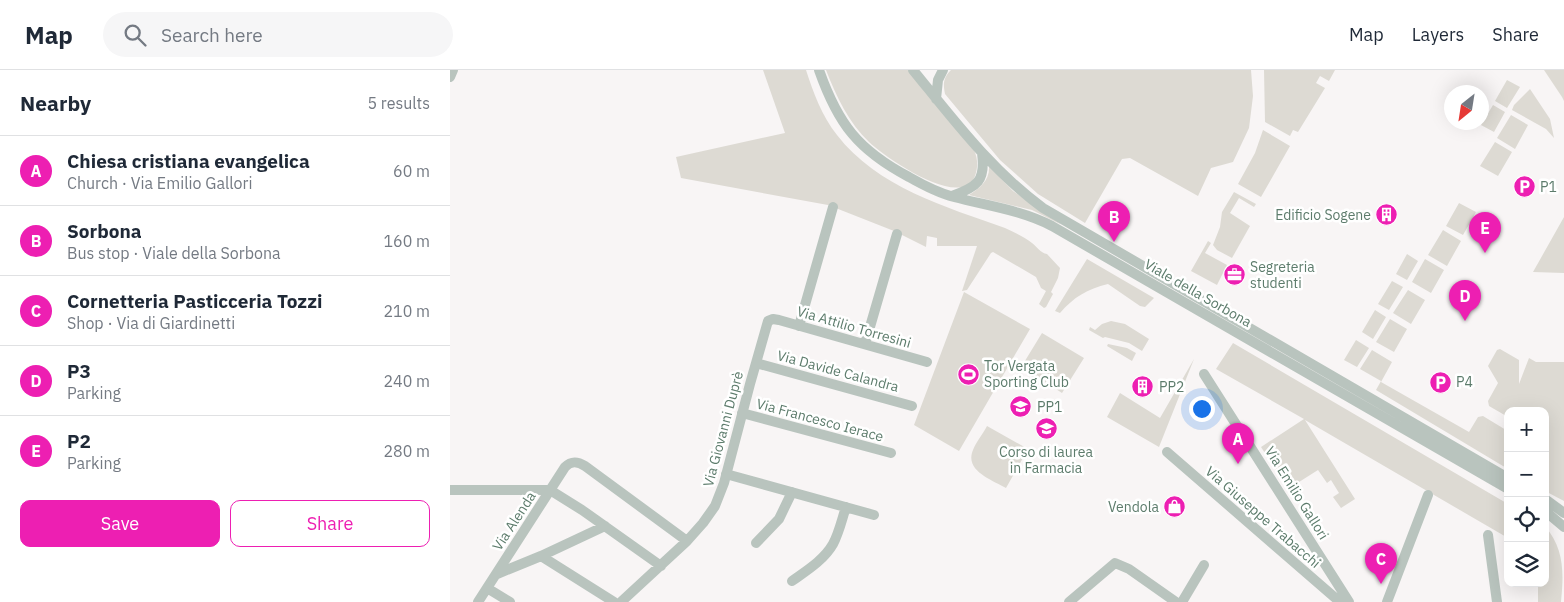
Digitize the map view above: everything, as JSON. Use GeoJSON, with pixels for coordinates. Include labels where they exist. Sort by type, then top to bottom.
{"type":"FeatureCollection","features":[{"type":"Feature","properties":{"kind":"street"},"geometry":{"type":"LineString","coordinates":[[450,77],[454,70]]}},
{"type":"Feature","properties":{"kind":"street","name":"Viale della Sorbona"},"geometry":{"type":"LineString","coordinates":[[819,70],[836,111],[844,124],[862,146],[886,165],[932,189],[952,196],[1019,212],[1058,229],[1504,487]]}},
{"type":"Feature","properties":{"kind":"street","name":"Viale della Sorbona"},"geometry":{"type":"LineString","coordinates":[[913,70],[982,153],[1006,178],[1052,214],[1504,476]]}},
{"type":"Feature","properties":{"kind":"street"},"geometry":{"type":"LineString","coordinates":[[936,99],[938,80],[943,70]]}},
{"type":"Feature","properties":{"kind":"street"},"geometry":{"type":"LineString","coordinates":[[952,196],[968,190],[979,181],[983,170],[982,153]]}},
{"type":"Feature","properties":{"kind":"street"},"geometry":{"type":"LineString","coordinates":[[799,326],[832,207]]}},
{"type":"Feature","properties":{"kind":"street"},"geometry":{"type":"LineString","coordinates":[[865,344],[897,234]]}},
{"type":"Feature","properties":{"kind":"street","name":"Via Attilio Torresini"},"geometry":{"type":"LineString","coordinates":[[773,319],[928,362]]}},
{"type":"Feature","properties":{"kind":"street","name":"Via Giovanni Duprè"},"geometry":{"type":"LineString","coordinates":[[621,602],[687,541],[703,523],[714,506],[726,474],[767,324],[768,321],[773,319]]}},
{"type":"Feature","properties":{"kind":"street","name":"Via Davide Calandra"},"geometry":{"type":"LineString","coordinates":[[756,363],[912,406]]}},
{"type":"Feature","properties":{"kind":"street","name":"Via Emilio Gallori"},"geometry":{"type":"LineString","coordinates":[[1204,374],[1349,602]]}},
{"type":"Feature","properties":{"kind":"street","name":"Via Francesco Ierace"},"geometry":{"type":"LineString","coordinates":[[742,413],[891,453]]}},
{"type":"Feature","properties":{"kind":"street","name":"Via Giuseppe Trabacchi"},"geometry":{"type":"LineString","coordinates":[[1167,452],[1340,602]]}},
{"type":"Feature","properties":{"kind":"street","name":"Via Alenda"},"geometry":{"type":"LineString","coordinates":[[478,602],[566,465],[572,462],[578,462],[585,466],[687,541]]}},
{"type":"Feature","properties":{"kind":"street"},"geometry":{"type":"LineString","coordinates":[[726,474],[874,515]]}},
{"type":"Feature","properties":{"kind":"street"},"geometry":{"type":"LineString","coordinates":[[450,490],[550,490],[661,566]]}},
{"type":"Feature","properties":{"kind":"street"},"geometry":{"type":"LineString","coordinates":[[756,543],[782,515],[792,492]]}},
{"type":"Feature","properties":{"kind":"street"},"geometry":{"type":"LineString","coordinates":[[1387,602],[1428,495]]}},
{"type":"Feature","properties":{"kind":"street"},"geometry":{"type":"LineString","coordinates":[[1549,502],[1564,513]]}},
{"type":"Feature","properties":{"kind":"street"},"geometry":{"type":"LineString","coordinates":[[792,582],[830,549],[846,507]]}},
{"type":"Feature","properties":{"kind":"street"},"geometry":{"type":"LineString","coordinates":[[1549,514],[1564,527]]}},
{"type":"Feature","properties":{"kind":"street"},"geometry":{"type":"LineString","coordinates":[[497,574],[541,556],[604,526]]}},
{"type":"Feature","properties":{"kind":"street"},"geometry":{"type":"LineString","coordinates":[[1488,535],[1497,602]]}},
{"type":"Feature","properties":{"kind":"street"},"geometry":{"type":"LineString","coordinates":[[541,556],[614,602]]}},
{"type":"Feature","properties":{"kind":"street"},"geometry":{"type":"LineString","coordinates":[[1069,602],[1115,563],[1129,569],[1176,602]]}},
{"type":"Feature","properties":{"kind":"street"},"geometry":{"type":"LineString","coordinates":[[1182,602],[1204,565]]}},
{"type":"Feature","properties":{"kind":"street"},"geometry":{"type":"LineString","coordinates":[[487,588],[510,602]]}},
{"type":"Feature","properties":{"kind":"shaded area"},"geometry":{"type":"Polygon","coordinates":[[[763,70],[806,70],[818,104],[837,135],[853,153],[872,169],[892,182],[936,203],[1008,230],[1026,239],[1047,254],[1060,268],[1058,278],[1051,292],[1053,294],[1046,307],[1044,308],[1039,304],[1046,291],[1041,288],[1036,277],[993,252],[967,290],[962,291],[977,246],[937,246],[937,238],[927,236],[926,247],[894,231],[828,205],[681,178],[676,157],[785,133],[763,70]]]}},
{"type":"Feature","properties":{"kind":"shaded area"},"geometry":{"type":"Polygon","coordinates":[[[826,70],[908,70],[974,150],[977,163],[975,176],[967,185],[955,188],[940,185],[923,178],[890,159],[862,135],[849,118],[826,70]]]}},
{"type":"Feature","properties":{"kind":"shaded area"},"geometry":{"type":"Polygon","coordinates":[[[951,70],[1251,70],[1253,96],[1249,128],[1233,162],[1211,168],[1198,196],[1130,158],[1122,159],[1085,223],[1038,194],[1000,160],[945,94],[944,81],[951,70]]]}},
{"type":"Feature","properties":{"kind":"shaded area"},"geometry":{"type":"Polygon","coordinates":[[[1264,70],[1335,70],[1329,81],[1320,76],[1316,83],[1325,88],[1298,132],[1293,130],[1290,136],[1265,122],[1264,70]]]}},
{"type":"Feature","properties":{"kind":"shaded area"},"geometry":{"type":"Polygon","coordinates":[[[1544,70],[1564,70],[1564,101],[1562,97],[1544,70]]]}},
{"type":"Feature","properties":{"kind":"shaded area"},"geometry":{"type":"Polygon","coordinates":[[[1507,80],[1520,87],[1507,108],[1495,101],[1507,80]]]}},
{"type":"Feature","properties":{"kind":"shaded area"},"geometry":{"type":"Polygon","coordinates":[[[1530,89],[1550,119],[1554,138],[1546,129],[1512,110],[1514,105],[1530,89]]]}},
{"type":"Feature","properties":{"kind":"shaded area"},"geometry":{"type":"Polygon","coordinates":[[[1493,105],[1505,112],[1494,132],[1489,129],[1489,112],[1493,105]]]}},
{"type":"Feature","properties":{"kind":"shaded area"},"geometry":{"type":"Polygon","coordinates":[[[1511,115],[1528,125],[1515,149],[1497,138],[1511,115]]]}},
{"type":"Feature","properties":{"kind":"shaded area"},"geometry":{"type":"Polygon","coordinates":[[[1263,130],[1290,146],[1261,197],[1238,184],[1255,153],[1263,130]]]}},
{"type":"Feature","properties":{"kind":"shaded area"},"geometry":{"type":"Polygon","coordinates":[[[1495,142],[1512,152],[1498,176],[1480,166],[1495,142]]]}},
{"type":"Feature","properties":{"kind":"shaded area"},"geometry":{"type":"Polygon","coordinates":[[[989,166],[1013,191],[1062,225],[1032,210],[969,195],[984,183],[988,175],[989,166]]]}},
{"type":"Feature","properties":{"kind":"shaded area"},"geometry":{"type":"Polygon","coordinates":[[[1234,192],[1256,204],[1254,207],[1239,198],[1230,213],[1250,226],[1232,258],[1217,250],[1213,245],[1220,227],[1222,212],[1234,192]]]}},
{"type":"Feature","properties":{"kind":"shaded area"},"geometry":{"type":"Polygon","coordinates":[[[1459,203],[1476,212],[1463,235],[1446,226],[1459,203]]]}},
{"type":"Feature","properties":{"kind":"shaded area"},"geometry":{"type":"Polygon","coordinates":[[[1564,217],[1564,273],[1533,272],[1564,217]]]}},
{"type":"Feature","properties":{"kind":"shaded area"},"geometry":{"type":"Polygon","coordinates":[[[1443,230],[1461,241],[1447,266],[1428,255],[1443,230]]]}},
{"type":"Feature","properties":{"kind":"shaded area"},"geometry":{"type":"Polygon","coordinates":[[[1208,241],[1211,243],[1205,253],[1227,265],[1217,285],[1191,271],[1208,241]]]}},
{"type":"Feature","properties":{"kind":"shaded area"},"geometry":{"type":"Polygon","coordinates":[[[1407,254],[1418,261],[1407,280],[1396,274],[1407,254]]]}},
{"type":"Feature","properties":{"kind":"shaded area"},"geometry":{"type":"Polygon","coordinates":[[[1087,259],[1154,298],[1145,307],[1140,306],[1108,284],[1081,294],[1060,313],[1055,311],[1087,259]]]}},
{"type":"Feature","properties":{"kind":"shaded area"},"geometry":{"type":"Polygon","coordinates":[[[1425,259],[1444,270],[1431,293],[1412,282],[1425,259]]]}},
{"type":"Feature","properties":{"kind":"shaded area"},"geometry":{"type":"Polygon","coordinates":[[[1392,281],[1403,287],[1389,310],[1378,304],[1392,281]]]}},
{"type":"Feature","properties":{"kind":"shaded area"},"geometry":{"type":"Polygon","coordinates":[[[1408,290],[1425,300],[1411,324],[1393,313],[1408,290]]]}},
{"type":"Feature","properties":{"kind":"shaded area","name":"Tor Vergata Sporting Club"},"geometry":{"type":"Polygon","coordinates":[[[964,292],[1030,329],[959,451],[914,425],[964,292]]]}},
{"type":"Feature","properties":{"kind":"shaded area"},"geometry":{"type":"Polygon","coordinates":[[[1375,310],[1386,317],[1373,339],[1362,332],[1375,310]]]}},
{"type":"Feature","properties":{"kind":"shaded area"},"geometry":{"type":"Polygon","coordinates":[[[1390,319],[1407,329],[1394,352],[1376,342],[1390,319]]]}},
{"type":"Feature","properties":{"kind":"shaded area"},"geometry":{"type":"Polygon","coordinates":[[[1111,321],[1125,324],[1149,339],[1142,351],[1129,343],[1103,338],[1089,330],[1090,327],[1095,330],[1102,324],[1111,321]]]}},
{"type":"Feature","properties":{"kind":"shaded area"},"geometry":{"type":"Polygon","coordinates":[[[1042,333],[1084,358],[1062,393],[1053,387],[1051,389],[1020,369],[1042,333]]]}},
{"type":"Feature","properties":{"kind":"shaded area"},"geometry":{"type":"Polygon","coordinates":[[[1356,340],[1369,348],[1357,367],[1344,360],[1356,340]]]}},
{"type":"Feature","properties":{"kind":"shaded area"},"geometry":{"type":"Polygon","coordinates":[[[1233,343],[1504,502],[1504,536],[1305,420],[1355,499],[1341,508],[1333,497],[1339,493],[1331,480],[1327,483],[1318,470],[1288,489],[1261,447],[1304,419],[1216,369],[1233,343]]]}},
{"type":"Feature","properties":{"kind":"shaded area"},"geometry":{"type":"Polygon","coordinates":[[[1108,344],[1127,348],[1136,353],[1132,361],[1107,346],[1108,344]]]}},
{"type":"Feature","properties":{"kind":"shaded area"},"geometry":{"type":"Polygon","coordinates":[[[1500,349],[1519,360],[1519,384],[1529,358],[1536,362],[1564,362],[1564,501],[1549,493],[1549,407],[1504,407],[1504,415],[1489,406],[1488,401],[1498,383],[1488,366],[1497,350],[1500,349]]]}},
{"type":"Feature","properties":{"kind":"shaded area"},"geometry":{"type":"Polygon","coordinates":[[[1372,350],[1392,362],[1381,382],[1469,432],[1478,417],[1483,416],[1504,429],[1504,467],[1376,390],[1381,381],[1360,369],[1372,350]]]}},
{"type":"Feature","properties":{"kind":"shaded area"},"geometry":{"type":"Polygon","coordinates":[[[1194,359],[1159,447],[1107,417],[1120,393],[1160,418],[1194,359]]]}},
{"type":"Feature","properties":{"kind":"shaded area"},"geometry":{"type":"Polygon","coordinates":[[[987,426],[1028,449],[1006,488],[981,474],[973,464],[971,457],[973,450],[987,426]]]}},
{"type":"Feature","properties":{"kind":"shaded area"},"geometry":{"type":"Polygon","coordinates":[[[1549,532],[1556,543],[1561,561],[1561,602],[1538,602],[1538,587],[1549,587],[1549,532]]]}},
{"type":"Feature","properties":{"kind":"place","name":"P1"},"geometry":{"type":"Point","coordinates":[1524,187]}},
{"type":"Feature","properties":{"kind":"place","name":"Edificio Sogene"},"geometry":{"type":"Point","coordinates":[1387,215]}},
{"type":"Feature","properties":{"kind":"place","name":"Sorbona"},"geometry":{"type":"Point","coordinates":[1114,242]}},
{"type":"Feature","properties":{"kind":"place","name":"P2"},"geometry":{"type":"Point","coordinates":[1485,253]}},
{"type":"Feature","properties":{"kind":"place","name":"Segreteria studenti"},"geometry":{"type":"Point","coordinates":[1234,275]}},
{"type":"Feature","properties":{"kind":"place","name":"P3"},"geometry":{"type":"Point","coordinates":[1465,321]}},
{"type":"Feature","properties":{"kind":"place","name":"Tor Vergata Sporting Club"},"geometry":{"type":"Point","coordinates":[968,374]}},
{"type":"Feature","properties":{"kind":"place","name":"P4"},"geometry":{"type":"Point","coordinates":[1440,382]}},
{"type":"Feature","properties":{"kind":"place","name":"PP2"},"geometry":{"type":"Point","coordinates":[1143,387]}},
{"type":"Feature","properties":{"kind":"place","name":"PP1"},"geometry":{"type":"Point","coordinates":[1021,407]}},
{"type":"Feature","properties":{"kind":"place","name":"Corso di laurea in Farmacia"},"geometry":{"type":"Point","coordinates":[1046,429]}},
{"type":"Feature","properties":{"kind":"place","name":"Chiesa cristiana evangelica"},"geometry":{"type":"Point","coordinates":[1238,464]}},
{"type":"Feature","properties":{"kind":"place","name":"Vendola"},"geometry":{"type":"Point","coordinates":[1175,507]}},
{"type":"Feature","properties":{"kind":"place","name":"Cornetteria Pasticceria Tozzi"},"geometry":{"type":"Point","coordinates":[1381,584]}}]}
